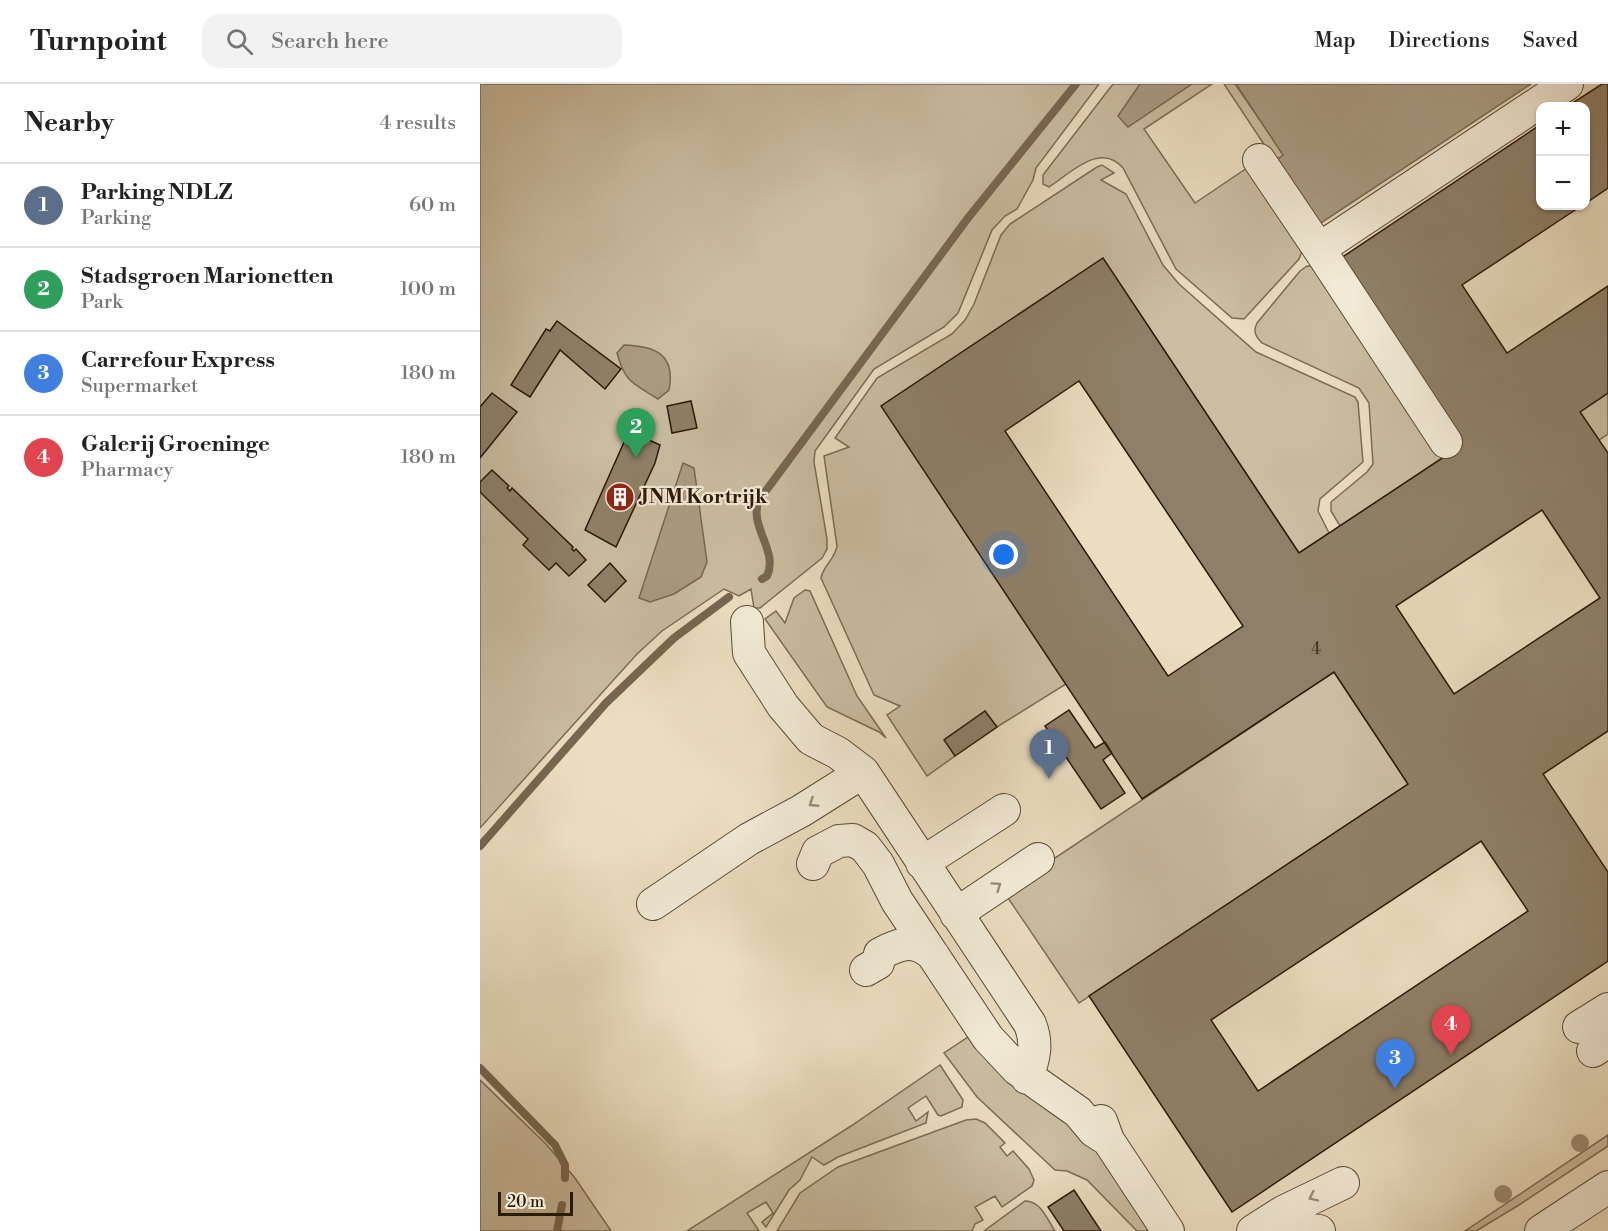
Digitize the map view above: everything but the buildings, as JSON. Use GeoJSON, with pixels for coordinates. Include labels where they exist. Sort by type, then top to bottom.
{"type":"FeatureCollection","features":[{"type":"Feature","properties":{"kind":"street"},"geometry":{"type":"LineString","coordinates":[[1319,249],[1567,84]]}},
{"type":"Feature","properties":{"kind":"street"},"geometry":{"type":"LineString","coordinates":[[1259,160],[1446,442]]}},
{"type":"Feature","properties":{"kind":"street"},"geometry":{"type":"LineString","coordinates":[[747,622],[749,653],[789,715],[811,739],[838,753],[863,772],[1030,1024],[1036,1044],[1029,1072]]}},
{"type":"Feature","properties":{"kind":"street"},"geometry":{"type":"LineString","coordinates":[[653,903],[749,839],[801,811],[863,772]]}},
{"type":"Feature","properties":{"kind":"street"},"geometry":{"type":"LineString","coordinates":[[922,863],[1004,810]]}},
{"type":"Feature","properties":{"kind":"street"},"geometry":{"type":"LineString","coordinates":[[807,868],[845,852],[856,853],[897,901],[988,1038],[1078,1112],[1094,1131],[1108,1140],[1168,1231]]}},
{"type":"Feature","properties":{"kind":"street"},"geometry":{"type":"LineString","coordinates":[[956,914],[1038,859]]}},
{"type":"Feature","properties":{"kind":"street"},"geometry":{"type":"LineString","coordinates":[[872,967],[888,967],[916,953],[933,955]]}},
{"type":"Feature","properties":{"kind":"street"},"geometry":{"type":"LineString","coordinates":[[1593,1040],[1608,1009]]}},
{"type":"Feature","properties":{"kind":"street"},"geometry":{"type":"LineString","coordinates":[[1253,1231],[1281,1222],[1343,1183]]}},
{"type":"Feature","properties":{"kind":"street"},"geometry":{"type":"LineString","coordinates":[[1541,1231],[1608,1186]]}},
{"type":"Feature","properties":{"kind":"street"},"geometry":{"type":"LineString","coordinates":[[1567,1231],[1608,1203]]}},
{"type":"Feature","properties":{"kind":"street"},"geometry":{"type":"LineString","coordinates":[[1230,1231],[1262,1210],[1287,1227],[1319,1231]]}},
{"type":"Feature","properties":{"kind":"shaded area"},"geometry":{"type":"Polygon","coordinates":[[[480,84],[1099,84],[1036,168],[1033,180],[1017,209],[1005,216],[992,230],[958,313],[944,327],[874,369],[815,451],[814,462],[827,539],[827,549],[822,558],[760,608],[754,608],[751,589],[739,596],[724,589],[662,631],[637,654],[480,828],[480,84]]]}},
{"type":"Feature","properties":{"kind":"shaded area"},"geometry":{"type":"Polygon","coordinates":[[[1113,84],[1212,84],[1144,129],[1195,203],[1250,166],[1302,251],[1299,259],[1244,319],[1232,318],[1176,269],[1123,168],[1114,161],[1105,158],[1086,162],[1049,187],[1043,184],[1043,175],[1113,84]]]}},
{"type":"Feature","properties":{"kind":"shaded area"},"geometry":{"type":"Polygon","coordinates":[[[1140,84],[1192,84],[1128,127],[1118,116],[1140,84]]]}},
{"type":"Feature","properties":{"kind":"shaded area"},"geometry":{"type":"Polygon","coordinates":[[[1224,84],[1235,84],[1284,155],[1275,161],[1224,84]]]}},
{"type":"Feature","properties":{"kind":"shaded area"},"geometry":{"type":"Polygon","coordinates":[[[1236,84],[1531,84],[1318,225],[1275,161],[1283,155],[1236,84]]]}},
{"type":"Feature","properties":{"kind":"shaded area"},"geometry":{"type":"Polygon","coordinates":[[[1102,165],[1114,173],[1101,180],[1126,194],[1163,265],[1179,284],[1256,352],[1355,397],[1358,402],[1363,462],[1320,499],[1318,511],[1329,533],[1299,553],[1103,258],[882,406],[1066,684],[997,727],[985,711],[945,739],[955,756],[927,776],[887,715],[900,706],[874,695],[821,578],[837,546],[824,456],[849,447],[835,438],[877,378],[952,334],[965,320],[974,304],[1001,235],[1010,224],[1102,165]]]}},
{"type":"Feature","properties":{"kind":"shaded area"},"geometry":{"type":"Polygon","coordinates":[[[1307,266],[1317,267],[1443,458],[1340,526],[1331,511],[1331,502],[1367,472],[1373,464],[1369,403],[1359,388],[1262,343],[1255,331],[1257,323],[1300,271],[1307,266]]]}},
{"type":"Feature","properties":{"kind":"shaded area"},"geometry":{"type":"Polygon","coordinates":[[[624,345],[654,350],[666,360],[670,378],[669,390],[658,399],[631,381],[623,371],[617,353],[624,345]]]}},
{"type":"Feature","properties":{"kind":"shaded area"},"geometry":{"type":"Polygon","coordinates":[[[1608,393],[1608,434],[1599,440],[1580,412],[1608,393]]]}},
{"type":"Feature","properties":{"kind":"shaded area"},"geometry":{"type":"Polygon","coordinates":[[[683,463],[694,468],[707,562],[701,577],[674,594],[650,602],[639,598],[683,463]]]}},
{"type":"Feature","properties":{"kind":"shaded area"},"geometry":{"type":"Polygon","coordinates":[[[805,590],[810,591],[857,696],[886,738],[879,732],[827,707],[765,619],[776,611],[785,623],[794,598],[805,590]]]}},
{"type":"Feature","properties":{"kind":"shaded area"},"geometry":{"type":"Polygon","coordinates":[[[1334,672],[1408,784],[1079,1003],[1004,892],[1334,672]]]}},
{"type":"Feature","properties":{"kind":"shaded area"},"geometry":{"type":"Polygon","coordinates":[[[971,1035],[989,1063],[1079,1120],[1152,1227],[1146,1231],[1137,1231],[1087,1180],[1067,1171],[1055,1170],[977,1097],[944,1053],[971,1035]]]}},
{"type":"Feature","properties":{"kind":"shaded area"},"geometry":{"type":"Polygon","coordinates":[[[940,1065],[963,1100],[962,1107],[941,1116],[926,1096],[908,1108],[916,1121],[928,1112],[926,1123],[838,1157],[824,1165],[812,1157],[800,1180],[789,1190],[766,1227],[762,1222],[773,1213],[766,1202],[747,1213],[759,1231],[687,1231],[851,1126],[940,1065]]]}},
{"type":"Feature","properties":{"kind":"shaded area"},"geometry":{"type":"Polygon","coordinates":[[[480,1080],[546,1144],[575,1178],[611,1231],[480,1231],[480,1080]]]}},
{"type":"Feature","properties":{"kind":"shaded area"},"geometry":{"type":"Polygon","coordinates":[[[976,1119],[985,1123],[1005,1143],[1000,1147],[1007,1156],[1013,1151],[1029,1169],[1034,1180],[1032,1186],[1002,1207],[995,1196],[975,1207],[983,1220],[975,1224],[972,1231],[777,1231],[800,1193],[838,1167],[966,1120],[976,1119]]]}},
{"type":"Feature","properties":{"kind":"shaded area"},"geometry":{"type":"Polygon","coordinates":[[[1608,1135],[1608,1146],[1476,1231],[1465,1231],[1608,1135]]]}},
{"type":"Feature","properties":{"kind":"shaded area"},"geometry":{"type":"Polygon","coordinates":[[[1025,1201],[1039,1207],[1055,1231],[984,1231],[1025,1201]]]}},
{"type":"Feature","properties":{"kind":"waterway"},"geometry":{"type":"LineString","coordinates":[[762,579],[767,576],[770,567],[767,548],[757,519],[759,500],[968,218],[1076,84]]}},
{"type":"Feature","properties":{"kind":"waterway"},"geometry":{"type":"LineString","coordinates":[[480,846],[606,703],[674,638],[729,597]]}},
{"type":"Feature","properties":{"kind":"waterway"},"geometry":{"type":"LineString","coordinates":[[480,1068],[555,1145],[565,1165],[565,1178]]}},
{"type":"Feature","properties":{"kind":"waterway"},"geometry":{"type":"LineString","coordinates":[[557,1231],[562,1205]]}},
{"type":"Feature","properties":{"kind":"place","name":"Stadsgroen Marionetten"},"geometry":{"type":"Point","coordinates":[636,458]}},
{"type":"Feature","properties":{"kind":"place","name":"JNM Kortrijk"},"geometry":{"type":"Point","coordinates":[620,497]}},
{"type":"Feature","properties":{"kind":"place","name":"Parking NDLZ"},"geometry":{"type":"Point","coordinates":[1049,779]}},
{"type":"Feature","properties":{"kind":"place","name":"Galerij Groeninge"},"geometry":{"type":"Point","coordinates":[1451,1055]}},
{"type":"Feature","properties":{"kind":"place","name":"Carrefour Express"},"geometry":{"type":"Point","coordinates":[1395,1089]}}]}
